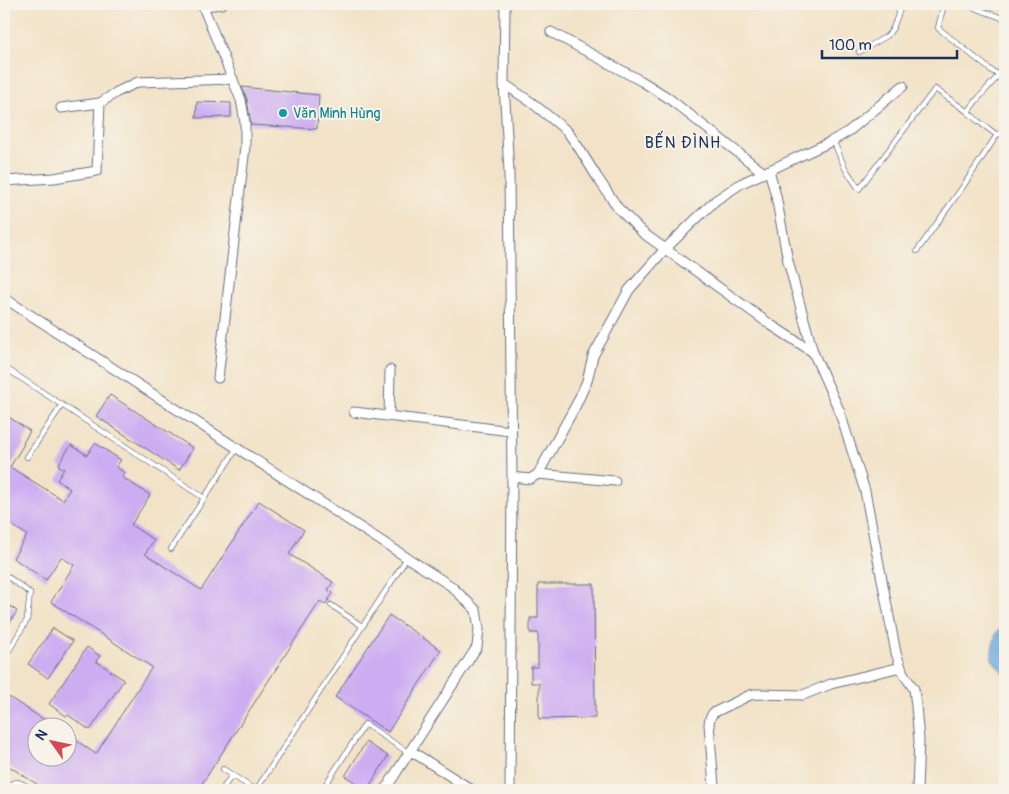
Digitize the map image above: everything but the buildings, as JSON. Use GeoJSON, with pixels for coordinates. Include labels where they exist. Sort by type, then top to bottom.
{"type":"FeatureCollection","features":[{"type":"Feature","properties":{"kind":"street"},"geometry":{"type":"LineString","coordinates":[[218,378],[245,147],[245,122],[241,100],[202,5],[222,4]]}},
{"type":"Feature","properties":{"kind":"street"},"geometry":{"type":"LineString","coordinates":[[505,4],[504,84],[509,172],[512,477],[510,790]]}},
{"type":"Feature","properties":{"kind":"street"},"geometry":{"type":"LineString","coordinates":[[552,32],[667,97],[767,171],[776,196],[788,261],[813,352],[839,410],[865,491],[896,653],[903,673],[914,689],[919,740],[917,790]]}},
{"type":"Feature","properties":{"kind":"street"},"geometry":{"type":"LineString","coordinates":[[61,108],[100,103],[116,92],[138,82],[233,79]]}},
{"type":"Feature","properties":{"kind":"street"},"geometry":{"type":"LineString","coordinates":[[504,84],[531,102],[567,131],[618,208],[643,233],[771,325],[813,352]]}},
{"type":"Feature","properties":{"kind":"street"},"geometry":{"type":"LineString","coordinates":[[512,477],[530,479],[538,474],[576,405],[594,356],[629,290],[666,249],[716,200],[742,183],[849,131],[903,86]]}},
{"type":"Feature","properties":{"kind":"street"},"geometry":{"type":"LineString","coordinates":[[4,181],[54,178],[97,171],[100,103]]}},
{"type":"Feature","properties":{"kind":"street"},"geometry":{"type":"LineString","coordinates":[[4,298],[451,586],[476,610],[479,630],[477,647],[385,790]]}},
{"type":"Feature","properties":{"kind":"street"},"geometry":{"type":"LineString","coordinates":[[389,416],[390,370]]}},
{"type":"Feature","properties":{"kind":"street"},"geometry":{"type":"LineString","coordinates":[[354,412],[511,431]]}},
{"type":"Feature","properties":{"kind":"street"},"geometry":{"type":"LineString","coordinates":[[538,474],[615,481]]}},
{"type":"Feature","properties":{"kind":"street"},"geometry":{"type":"LineString","coordinates":[[714,786],[710,724],[710,718],[713,713],[750,695],[803,695],[831,684],[901,667]]}},
{"type":"Feature","properties":{"kind":"street"},"geometry":{"type":"LineString","coordinates":[[410,752],[472,790]]}},
{"type":"Feature","properties":{"kind":"lane"},"geometry":{"type":"LineString","coordinates":[[859,52],[887,36],[893,28],[902,4]]}},
{"type":"Feature","properties":{"kind":"lane"},"geometry":{"type":"LineString","coordinates":[[944,4],[938,28],[992,71],[1005,78]]}},
{"type":"Feature","properties":{"kind":"lane"},"geometry":{"type":"LineString","coordinates":[[964,4],[1005,19]]}},
{"type":"Feature","properties":{"kind":"lane"},"geometry":{"type":"LineString","coordinates":[[968,112],[999,75],[1005,61]]}},
{"type":"Feature","properties":{"kind":"lane"},"geometry":{"type":"LineString","coordinates":[[833,140],[845,168],[859,189],[935,89],[997,135]]}},
{"type":"Feature","properties":{"kind":"lane"},"geometry":{"type":"LineString","coordinates":[[917,251],[997,135],[1005,131]]}},
{"type":"Feature","properties":{"kind":"lane"},"geometry":{"type":"LineString","coordinates":[[4,367],[204,498]]}},
{"type":"Feature","properties":{"kind":"lane"},"geometry":{"type":"LineString","coordinates":[[27,457],[62,405]]}},
{"type":"Feature","properties":{"kind":"lane"},"geometry":{"type":"LineString","coordinates":[[171,549],[237,448]]}},
{"type":"Feature","properties":{"kind":"lane"},"geometry":{"type":"LineString","coordinates":[[223,769],[255,790],[406,558]]}},
{"type":"Feature","properties":{"kind":"lane"},"geometry":{"type":"LineString","coordinates":[[4,574],[30,593],[27,620],[4,659]]}},
{"type":"Feature","properties":{"kind":"lane"},"geometry":{"type":"LineString","coordinates":[[331,605],[362,626]]}},
{"type":"Feature","properties":{"kind":"lane"},"geometry":{"type":"LineString","coordinates":[[322,790],[365,724],[410,752]]}},
{"type":"Feature","properties":{"kind":"lane"},"geometry":{"type":"LineString","coordinates":[[222,790],[232,775]]}},
{"type":"Feature","properties":{"kind":"lane"},"geometry":{"type":"LineString","coordinates":[[6,790],[16,782],[33,790]]}},
{"type":"Feature","properties":{"kind":"water"},"geometry":{"type":"Polygon","coordinates":[[[1005,625],[1005,676],[992,659],[992,649],[996,633],[1005,625]]]}},
{"type":"Feature","properties":{"kind":"place","name":"Văn Minh Hùng"},"geometry":{"type":"Point","coordinates":[283,113]}},
{"type":"Feature","properties":{"kind":"district","name":"BẾN ĐÌNH"},"geometry":{"type":"Point","coordinates":[683,142]}}]}
